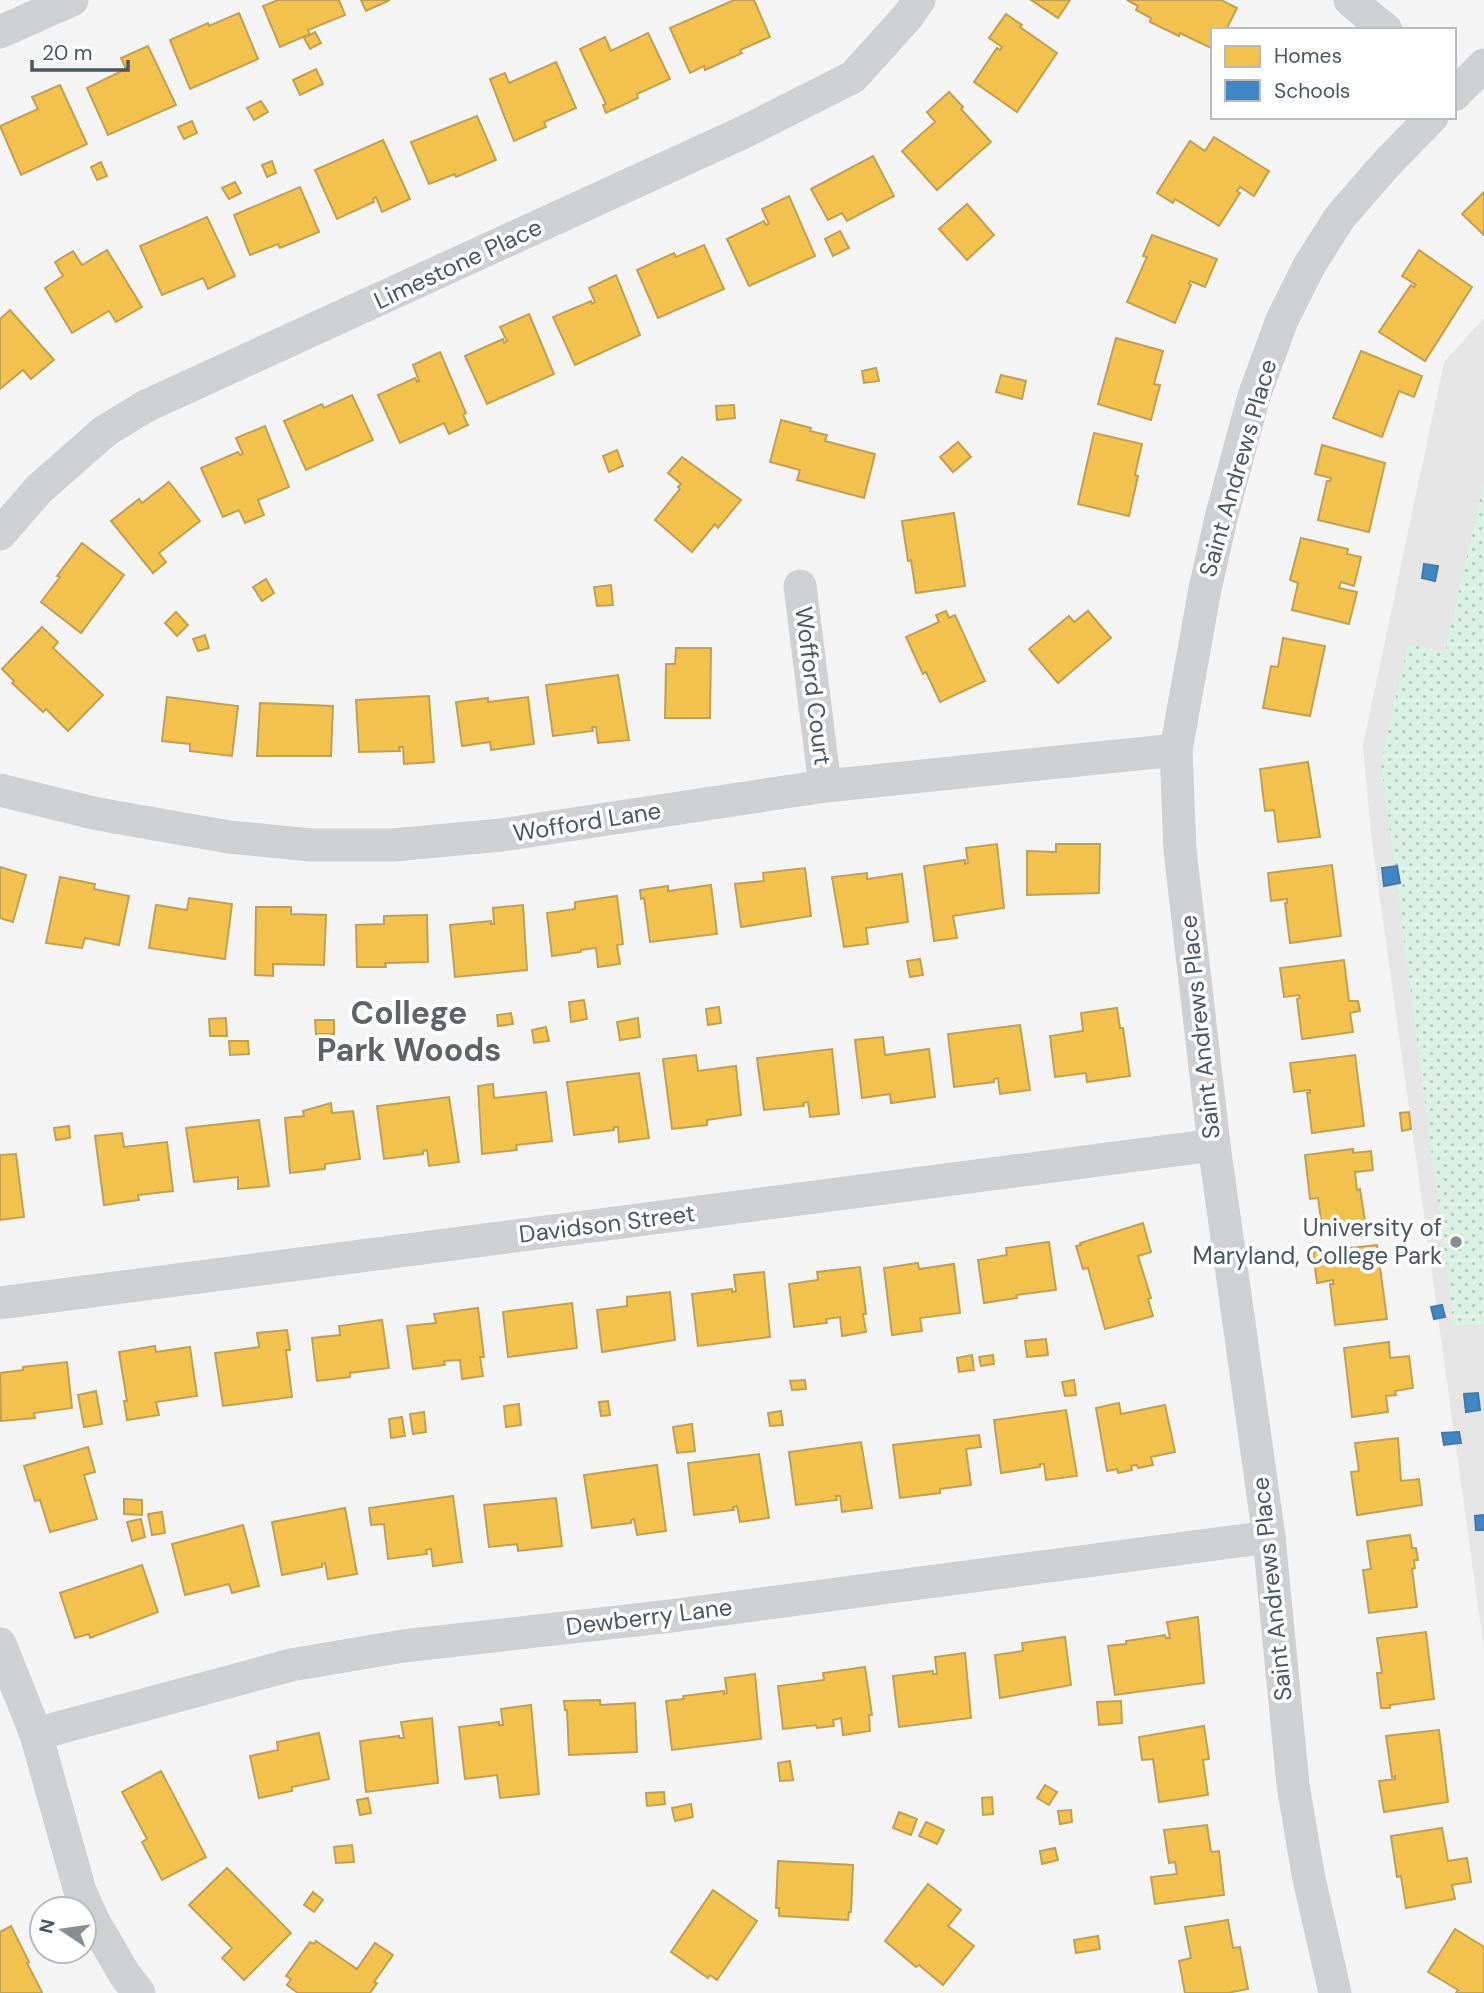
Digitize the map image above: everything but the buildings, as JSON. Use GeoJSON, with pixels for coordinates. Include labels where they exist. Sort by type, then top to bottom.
{"type":"FeatureCollection","features":[{"type":"Feature","properties":{"kind":"street"},"geometry":{"type":"LineString","coordinates":[[0,32],[72,0]]}},
{"type":"Feature","properties":{"kind":"street","name":"Limestone Place"},"geometry":{"type":"LineString","coordinates":[[0,534],[39,489],[105,431],[146,406],[744,132],[853,77],[919,0]]}},
{"type":"Feature","properties":{"kind":"street"},"geometry":{"type":"LineString","coordinates":[[1350,0],[1384,28]]}},
{"type":"Feature","properties":{"kind":"street"},"geometry":{"type":"LineString","coordinates":[[1456,91],[1484,65]]}},
{"type":"Feature","properties":{"kind":"street","name":"Saint Andrews Place"},"geometry":{"type":"LineString","coordinates":[[1335,1993],[1308,1874],[1293,1785],[1269,1537],[1214,1145],[1180,849],[1176,750],[1205,589],[1222,514],[1254,396],[1282,320],[1308,266],[1340,217],[1430,119]]}},
{"type":"Feature","properties":{"kind":"street","name":"Wofford Court"},"geometry":{"type":"LineString","coordinates":[[800,586],[825,786]]}},
{"type":"Feature","properties":{"kind":"street","name":"Wofford Lane"},"geometry":{"type":"LineString","coordinates":[[0,790],[98,814],[229,837],[311,845],[393,845],[501,835],[825,786],[1176,750]]}},
{"type":"Feature","properties":{"kind":"street","name":"Davidson Street"},"geometry":{"type":"LineString","coordinates":[[0,1303],[1214,1145]]}},
{"type":"Feature","properties":{"kind":"street","name":"Dewberry Lane"},"geometry":{"type":"LineString","coordinates":[[36,1734],[291,1665],[403,1646],[671,1616],[1269,1537]]}},
{"type":"Feature","properties":{"kind":"street"},"geometry":{"type":"LineString","coordinates":[[0,1644],[36,1734],[80,1891],[100,1933],[139,1993]]}},
{"type":"Feature","properties":{"kind":"shaded area","name":"University of Maryland, College Park"},"geometry":{"type":"Polygon","coordinates":[[[1484,318],[1484,1649],[1371,834],[1363,745],[1444,362],[1484,318]]]}},
{"type":"Feature","properties":{"kind":"green space"},"geometry":{"type":"Polygon","coordinates":[[[1484,482],[1484,1324],[1454,1326],[1381,763],[1408,644],[1445,652],[1484,482]]]}},
{"type":"Feature","properties":{"kind":"place","name":"University of Maryland, College Park"},"geometry":{"type":"Point","coordinates":[1456,1242]}},
{"type":"Feature","properties":{"kind":"district","name":"College Park Woods"},"geometry":{"type":"Point","coordinates":[409,1032]}}]}
